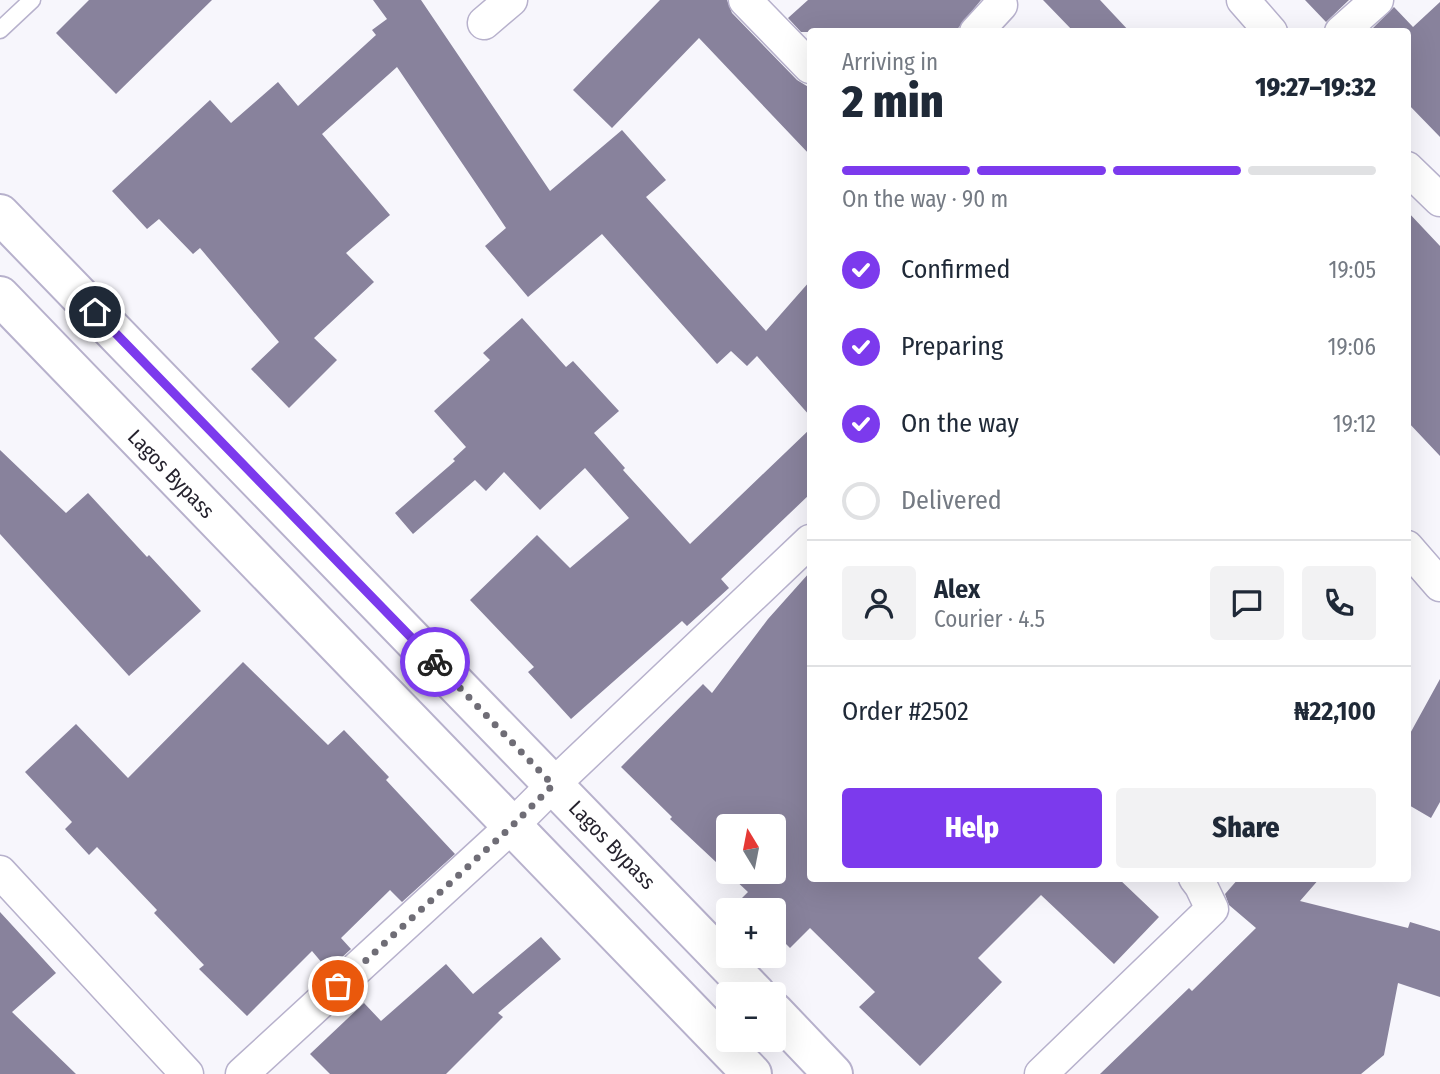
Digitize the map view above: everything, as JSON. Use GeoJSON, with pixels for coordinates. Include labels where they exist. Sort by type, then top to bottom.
{"type":"FeatureCollection","features":[{"type":"Feature","properties":{"kind":"main road","name":"Lagos Bypass"},"geometry":{"type":"LineString","coordinates":[[0,214],[744,982]]}},
{"type":"Feature","properties":{"kind":"main road","name":"Lagos Bypass"},"geometry":{"type":"LineString","coordinates":[[0,296],[752,1074]]}},
{"type":"Feature","properties":{"kind":"main road"},"geometry":{"type":"LineString","coordinates":[[786,1025],[833,1074]]}},
{"type":"Feature","properties":{"kind":"street"},"geometry":{"type":"LineString","coordinates":[[484,23],[511,0]]}},
{"type":"Feature","properties":{"kind":"street"},"geometry":{"type":"LineString","coordinates":[[745,0],[807,64]]}},
{"type":"Feature","properties":{"kind":"street"},"geometry":{"type":"LineString","coordinates":[[1243,0],[1268,28]]}},
{"type":"Feature","properties":{"kind":"street"},"geometry":{"type":"LineString","coordinates":[[1346,28],[1377,0]]}},
{"type":"Feature","properties":{"kind":"street"},"geometry":{"type":"LineString","coordinates":[[980,28],[998,12]]}},
{"type":"Feature","properties":{"kind":"street"},"geometry":{"type":"LineString","coordinates":[[1411,172],[1440,200]]}},
{"type":"Feature","properties":{"kind":"street"},"geometry":{"type":"LineString","coordinates":[[242,1074],[511,827],[807,544]]}},
{"type":"Feature","properties":{"kind":"street"},"geometry":{"type":"LineString","coordinates":[[1411,551],[1440,584]]}},
{"type":"Feature","properties":{"kind":"street"},"geometry":{"type":"LineString","coordinates":[[0,872],[187,1074]]}},
{"type":"Feature","properties":{"kind":"street"},"geometry":{"type":"LineString","coordinates":[[1041,1074],[1212,909],[1198,882]]}},
{"type":"Feature","properties":{"kind":"lane"},"geometry":{"type":"LineString","coordinates":[[0,30],[32,0]]}},
{"type":"Feature","properties":{"kind":"building"},"geometry":{"type":"Polygon","coordinates":[[[89,0],[212,0],[116,94],[56,33],[89,0]]]}},
{"type":"Feature","properties":{"kind":"building"},"geometry":{"type":"Polygon","coordinates":[[[373,0],[421,0],[550,191],[622,130],[666,180],[646,197],[766,331],[807,284],[807,413],[757,356],[747,366],[731,351],[717,364],[602,234],[528,297],[485,246],[506,228],[397,67],[322,134],[390,215],[346,253],[374,282],[314,338],[337,360],[289,408],[251,369],[279,342],[200,248],[193,254],[159,219],[147,229],[112,191],[210,100],[231,123],[278,82],[298,106],[376,35],[372,30],[387,19],[373,0]]]}},
{"type":"Feature","properties":{"kind":"building"},"geometry":{"type":"Polygon","coordinates":[[[660,0],[727,0],[732,13],[797,80],[807,86],[807,152],[699,38],[612,128],[573,90],[660,0]]]}},
{"type":"Feature","properties":{"kind":"building"},"geometry":{"type":"Polygon","coordinates":[[[808,0],[981,0],[958,28],[807,28],[807,32],[801,32],[788,18],[808,0]]]}},
{"type":"Feature","properties":{"kind":"building"},"geometry":{"type":"Polygon","coordinates":[[[1043,0],[1100,0],[1126,28],[1070,28],[1043,0]]]}},
{"type":"Feature","properties":{"kind":"building"},"geometry":{"type":"Polygon","coordinates":[[[1305,0],[1349,0],[1326,22],[1305,0]]]}},
{"type":"Feature","properties":{"kind":"building"},"geometry":{"type":"Polygon","coordinates":[[[1440,2],[1440,137],[1411,107],[1411,28],[1373,28],[1394,7],[1413,27],[1440,2]]]}},
{"type":"Feature","properties":{"kind":"building"},"geometry":{"type":"Polygon","coordinates":[[[1411,215],[1440,246],[1440,456],[1411,425],[1411,215]]]}},
{"type":"Feature","properties":{"kind":"building"},"geometry":{"type":"Polygon","coordinates":[[[522,318],[566,367],[573,361],[619,411],[594,433],[625,468],[623,470],[690,544],[807,432],[807,497],[721,579],[729,588],[687,626],[682,621],[571,719],[528,672],[534,667],[470,600],[537,535],[570,568],[629,518],[585,468],[540,510],[504,472],[486,491],[475,480],[413,534],[395,513],[455,461],[453,459],[466,447],[434,411],[490,360],[483,353],[522,318]]]}},
{"type":"Feature","properties":{"kind":"building"},"geometry":{"type":"Polygon","coordinates":[[[0,450],[66,513],[88,493],[201,611],[129,676],[0,534],[0,450]]]}},
{"type":"Feature","properties":{"kind":"building"},"geometry":{"type":"Polygon","coordinates":[[[807,575],[807,882],[1122,882],[1159,917],[1114,964],[1041,895],[978,958],[1002,982],[920,1066],[859,1007],[875,992],[810,928],[790,948],[786,944],[786,898],[742,898],[748,892],[739,884],[786,884],[786,814],[716,814],[716,862],[670,819],[672,817],[621,767],[703,684],[712,693],[768,619],[807,575]]]}},
{"type":"Feature","properties":{"kind":"building"},"geometry":{"type":"Polygon","coordinates":[[[243,662],[328,745],[344,730],[389,777],[386,780],[455,854],[402,902],[390,890],[341,938],[351,949],[328,970],[312,951],[247,1016],[199,969],[204,965],[154,913],[157,910],[97,847],[89,855],[65,829],[72,822],[25,772],[76,724],[128,778],[243,662]]]}},
{"type":"Feature","properties":{"kind":"building"},"geometry":{"type":"Polygon","coordinates":[[[1440,679],[1440,802],[1431,818],[1411,806],[1411,732],[1440,679]]]}},
{"type":"Feature","properties":{"kind":"building"},"geometry":{"type":"Polygon","coordinates":[[[1236,882],[1317,882],[1300,901],[1408,928],[1410,922],[1440,931],[1440,997],[1398,983],[1384,1055],[1361,1074],[1100,1074],[1189,988],[1192,991],[1256,928],[1229,905],[1225,894],[1236,882]]]}},
{"type":"Feature","properties":{"kind":"building"},"geometry":{"type":"Polygon","coordinates":[[[0,912],[56,973],[12,1012],[76,1074],[0,1074],[0,912]]]}},
{"type":"Feature","properties":{"kind":"building"},"geometry":{"type":"Polygon","coordinates":[[[541,937],[561,959],[498,1013],[503,1017],[446,1074],[330,1074],[310,1054],[364,1003],[381,1021],[446,964],[473,994],[541,937]]]}},
{"type":"Feature","properties":{"kind":"way so far"},"geometry":{"type":"LineString","coordinates":[[338,986],[553,785],[435,662]]}},
{"type":"Feature","properties":{"kind":"route"},"geometry":{"type":"LineString","coordinates":[[95,312],[435,662]]}}]}
